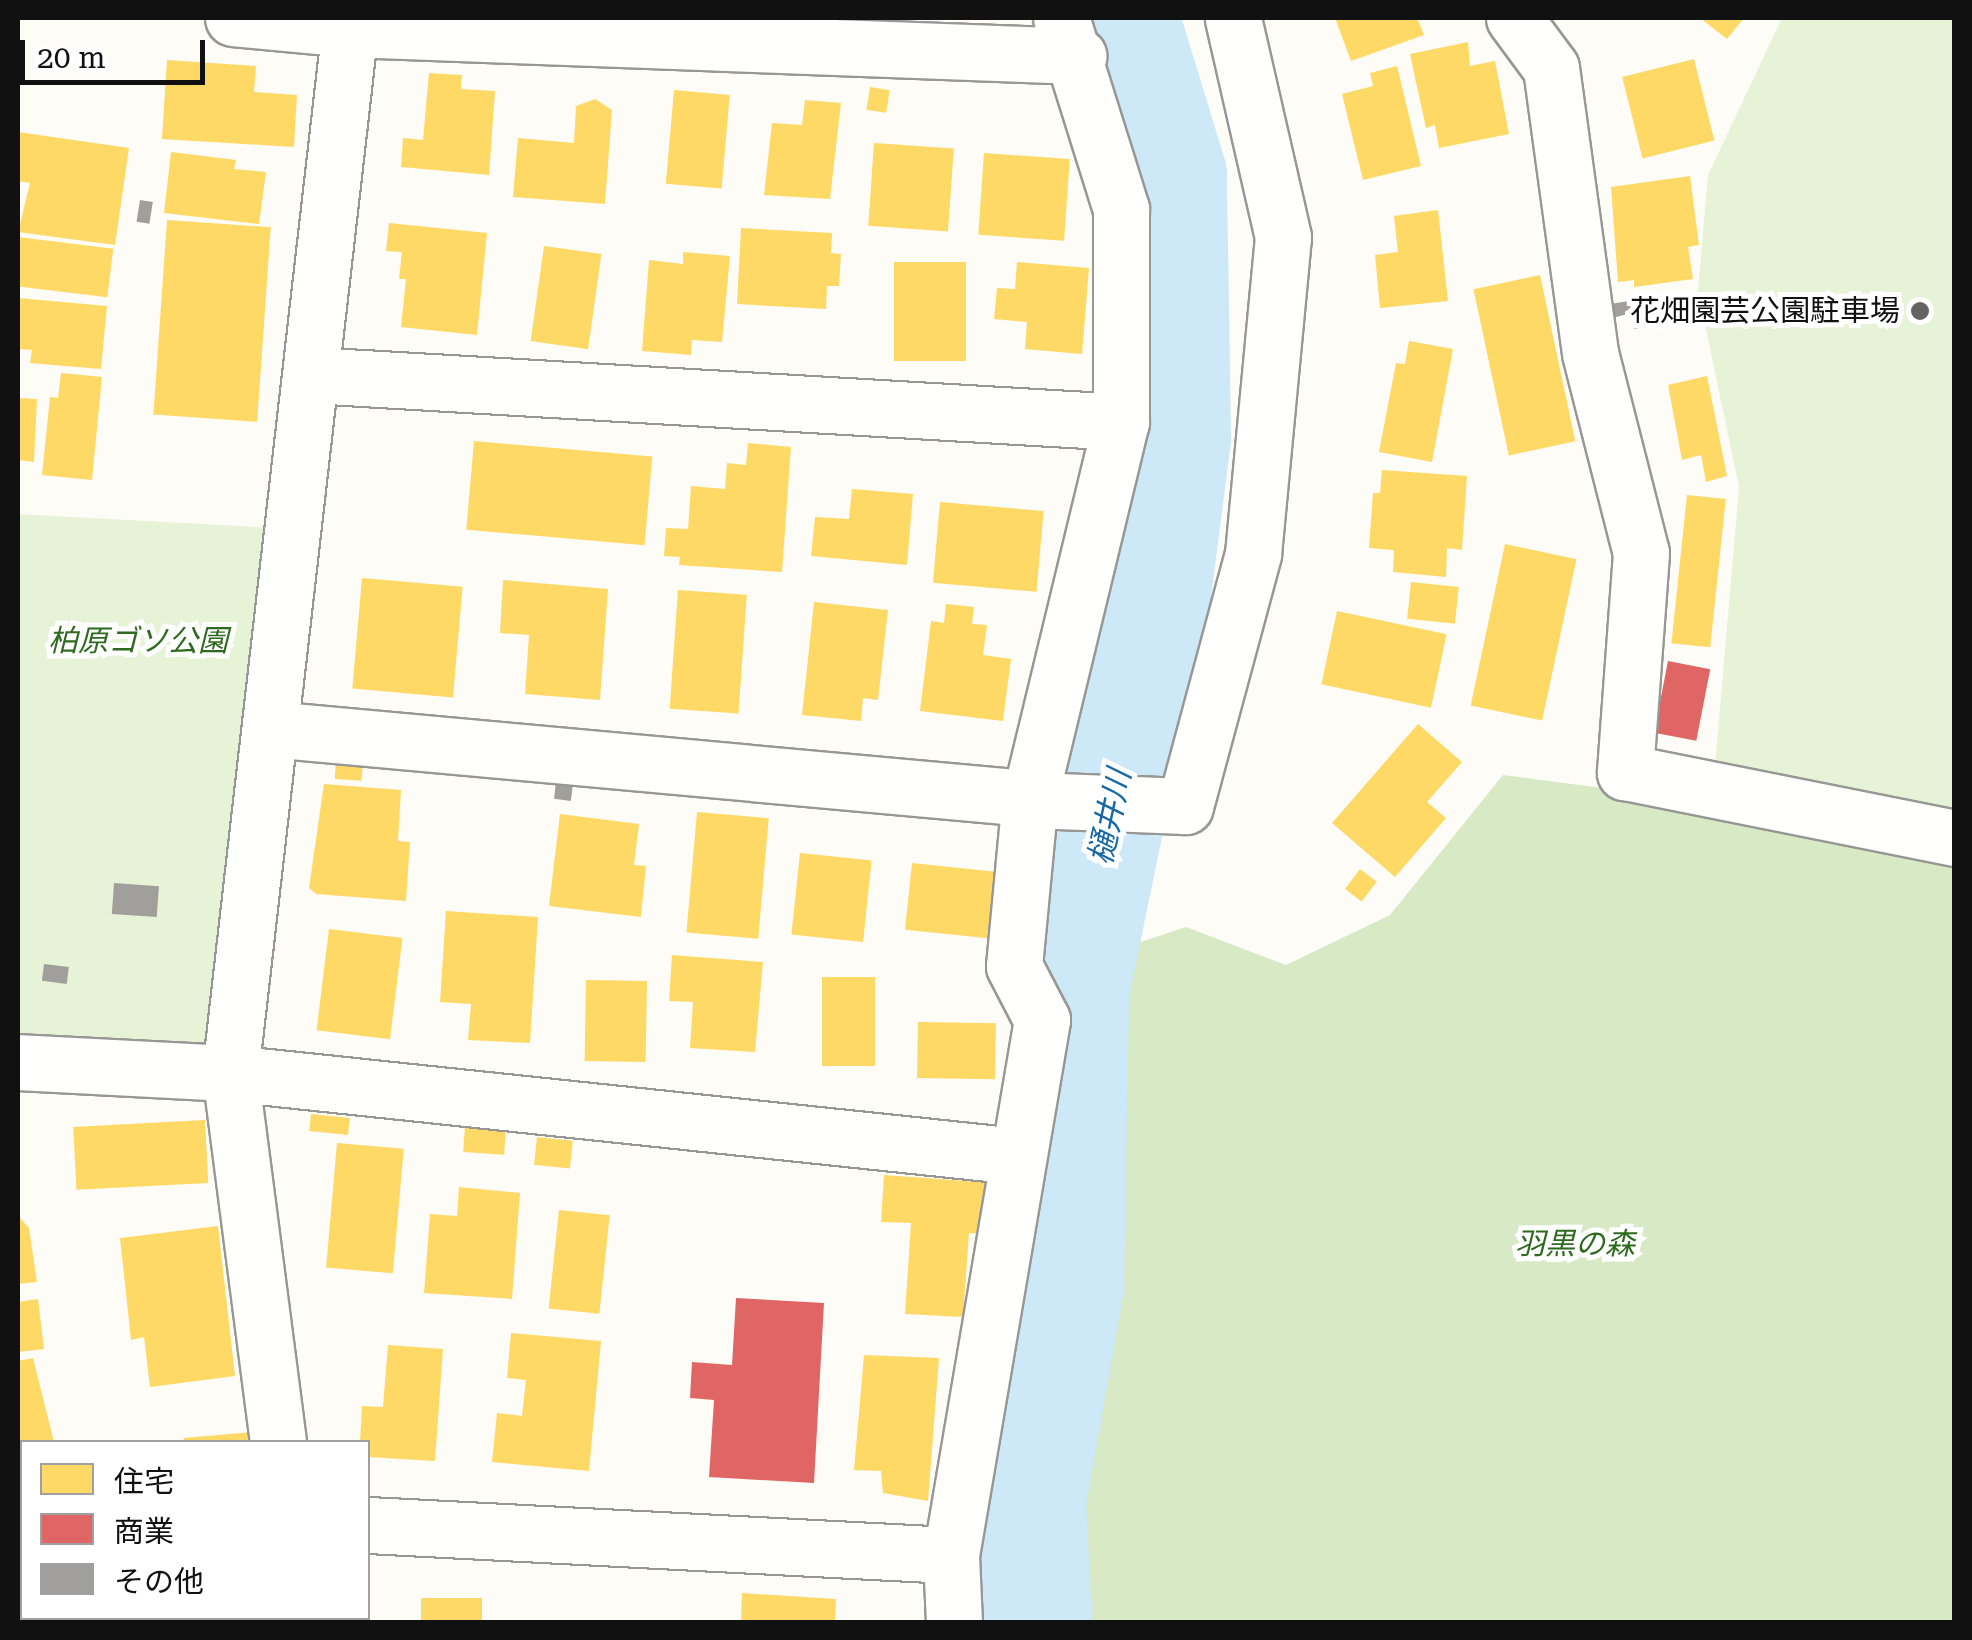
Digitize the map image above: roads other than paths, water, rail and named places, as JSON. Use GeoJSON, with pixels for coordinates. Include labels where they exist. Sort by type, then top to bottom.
{"type":"FeatureCollection","features":[{"type":"Feature","properties":{"kind":"street"},"geometry":{"type":"LineString","coordinates":[[234,18],[1070,37],[1121,209],[1121,422],[1014,966],[1042,1020],[951,1556],[954,1622]]}},
{"type":"Feature","properties":{"kind":"street"},"geometry":{"type":"LineString","coordinates":[[270,729],[1044,799],[1162,808],[1186,806],[1253,554],[1283,236],[1233,18]]}},
{"type":"Feature","properties":{"kind":"street"},"geometry":{"type":"LineString","coordinates":[[1514,18],[1551,68],[1590,353],[1641,553],[1625,772],[1954,838]]}},
{"type":"Feature","properties":{"kind":"street"},"geometry":{"type":"LineString","coordinates":[[278,1440],[230,1073],[351,23]]}},
{"type":"Feature","properties":{"kind":"street"},"geometry":{"type":"LineString","coordinates":[[310,376],[1121,422]]}},
{"type":"Feature","properties":{"kind":"street"},"geometry":{"type":"LineString","coordinates":[[18,1062],[230,1073],[1017,1156]]}},
{"type":"Feature","properties":{"kind":"street"},"geometry":{"type":"LineString","coordinates":[[370,1524],[951,1556]]}},
{"type":"Feature","properties":{"kind":"waterway","name":"樋井川"},"geometry":{"type":"LineString","coordinates":[[1037,1622],[1031,1501],[1069,1285],[1074,992],[1156,594],[1176,437],[1172,175],[1124,18]]}},
{"type":"Feature","properties":{"kind":"place","name":"花畑園芸公園駐車場"},"geometry":{"type":"Point","coordinates":[1920,311]}},
{"type":"Feature","properties":{"kind":"park label","name":"柏原ゴソ公園"},"geometry":{"type":"Point","coordinates":[138,641]}},
{"type":"Feature","properties":{"kind":"park label","name":"羽黒の森"},"geometry":{"type":"Point","coordinates":[1575,1244]}}]}
